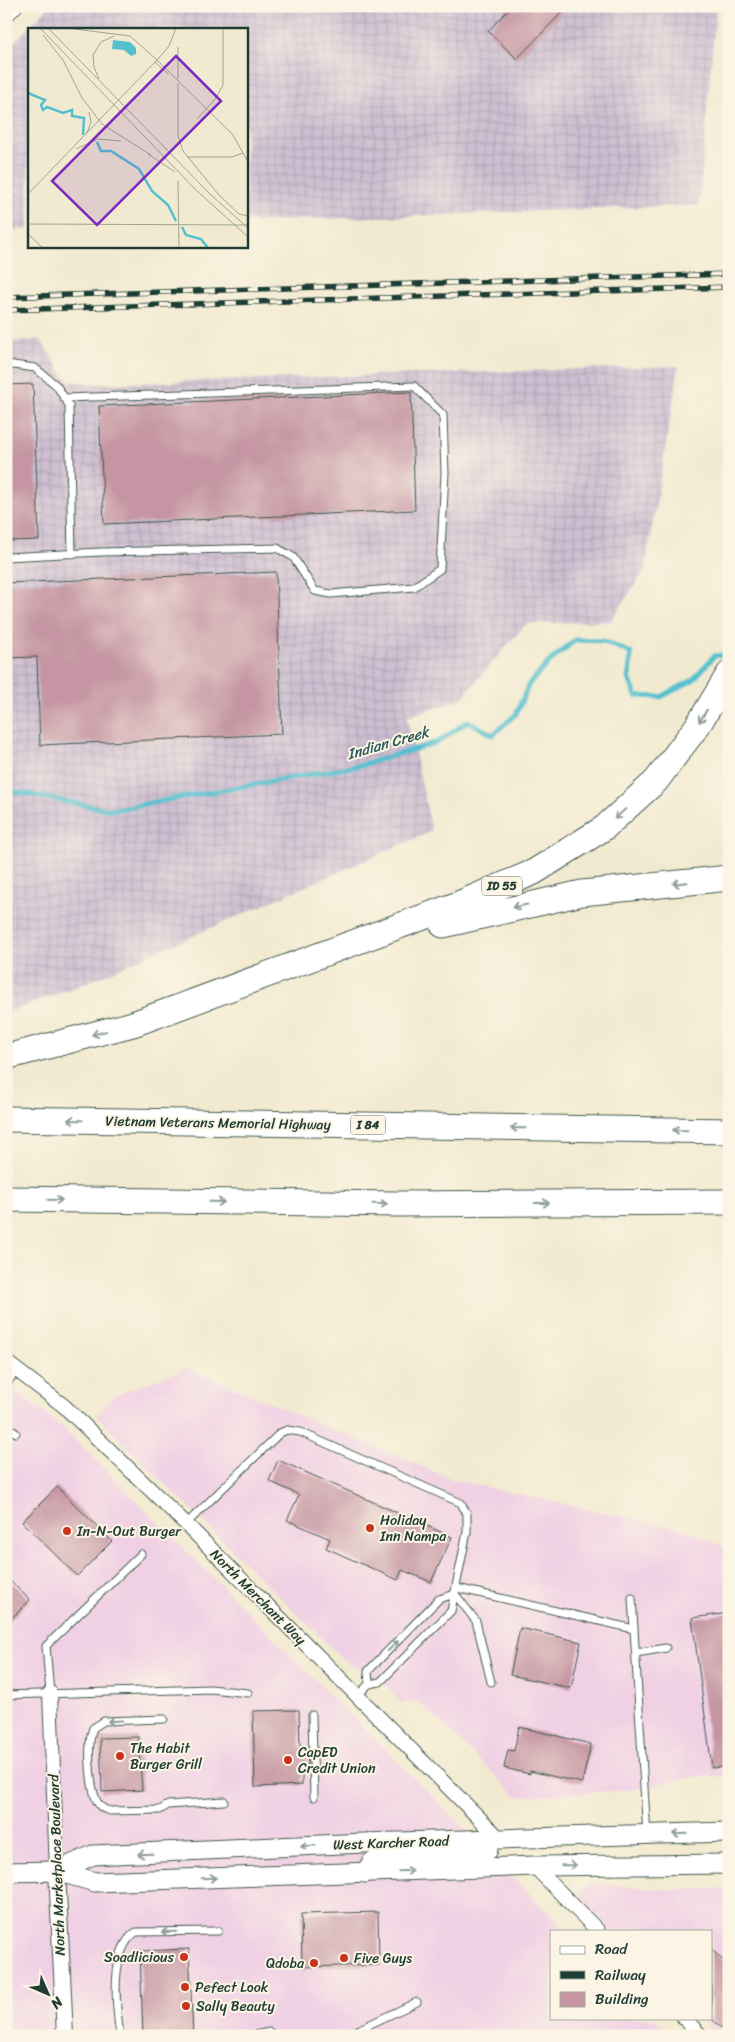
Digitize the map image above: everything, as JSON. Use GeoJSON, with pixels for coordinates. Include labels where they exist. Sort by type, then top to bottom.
{"type":"FeatureCollection","features":[{"type":"Feature","properties":{"kind":"highway","name":"ID 55"},"geometry":{"type":"LineString","coordinates":[[6,1057],[133,1024],[456,905],[534,872],[604,828],[656,781],[698,725],[729,674]]}},
{"type":"Feature","properties":{"kind":"highway"},"geometry":{"type":"LineString","coordinates":[[133,1024],[460,919],[582,892],[729,878]]}},
{"type":"Feature","properties":{"kind":"highway","name":"Vietnam Veterans Memorial Highway"},"geometry":{"type":"LineString","coordinates":[[6,1119],[729,1131]]}},
{"type":"Feature","properties":{"kind":"highway"},"geometry":{"type":"LineString","coordinates":[[6,1199],[396,1204],[729,1202]]}},
{"type":"Feature","properties":{"kind":"main road","name":"West Karcher Road"},"geometry":{"type":"LineString","coordinates":[[57,1871],[93,1856],[364,1843],[729,1832]]}},
{"type":"Feature","properties":{"kind":"main road"},"geometry":{"type":"LineString","coordinates":[[364,1873],[378,1858],[480,1854],[501,1840]]}},
{"type":"Feature","properties":{"kind":"main road","name":"West Karcher Road"},"geometry":{"type":"LineString","coordinates":[[6,1872],[57,1871],[95,1882],[534,1866],[729,1864]]}},
{"type":"Feature","properties":{"kind":"street"},"geometry":{"type":"LineString","coordinates":[[6,14],[14,6]]}},
{"type":"Feature","properties":{"kind":"street","name":"North Merchant Way"},"geometry":{"type":"LineString","coordinates":[[12,1366],[64,1406],[186,1524],[501,1840]]}},
{"type":"Feature","properties":{"kind":"street","name":"North Marketplace Boulevard"},"geometry":{"type":"LineString","coordinates":[[50,1693],[65,2036]]}},
{"type":"Feature","properties":{"kind":"street"},"geometry":{"type":"LineString","coordinates":[[534,1866],[597,1930]]}},
{"type":"Feature","properties":{"kind":"street"},"geometry":{"type":"LineString","coordinates":[[686,2020],[701,2036]]}},
{"type":"Feature","properties":{"kind":"lane"},"geometry":{"type":"LineString","coordinates":[[6,364],[35,368],[56,385],[69,405],[72,554]]}},
{"type":"Feature","properties":{"kind":"lane"},"geometry":{"type":"LineString","coordinates":[[6,557],[277,548],[293,557],[315,591],[332,594],[414,587],[440,569],[444,473],[443,415],[414,386],[64,398]]}},
{"type":"Feature","properties":{"kind":"lane"},"geometry":{"type":"LineString","coordinates":[[6,1385],[12,1366]]}},
{"type":"Feature","properties":{"kind":"lane"},"geometry":{"type":"LineString","coordinates":[[6,1426],[16,1433]]}},
{"type":"Feature","properties":{"kind":"lane"},"geometry":{"type":"LineString","coordinates":[[186,1524],[280,1433],[293,1430],[460,1503],[466,1514],[467,1532],[451,1611],[380,1682],[369,1684],[357,1696]]}},
{"type":"Feature","properties":{"kind":"lane"},"geometry":{"type":"LineString","coordinates":[[50,1693],[46,1646],[141,1554]]}},
{"type":"Feature","properties":{"kind":"lane"},"geometry":{"type":"LineString","coordinates":[[456,1591],[476,1621],[491,1682]]}},
{"type":"Feature","properties":{"kind":"lane"},"geometry":{"type":"LineString","coordinates":[[369,1684],[368,1671],[439,1599],[456,1591],[634,1630]]}},
{"type":"Feature","properties":{"kind":"lane"},"geometry":{"type":"LineString","coordinates":[[632,1598],[647,1835]]}},
{"type":"Feature","properties":{"kind":"lane"},"geometry":{"type":"LineString","coordinates":[[636,1653],[666,1648]]}},
{"type":"Feature","properties":{"kind":"lane"},"geometry":{"type":"LineString","coordinates":[[6,1695],[211,1689],[248,1693]]}},
{"type":"Feature","properties":{"kind":"lane"},"geometry":{"type":"LineString","coordinates":[[312,1715],[314,1797]]}},
{"type":"Feature","properties":{"kind":"lane"},"geometry":{"type":"LineString","coordinates":[[164,1719],[98,1724],[93,1728],[90,1739],[92,1785],[98,1805],[103,1809],[160,1810],[168,1805],[224,1801]]}},
{"type":"Feature","properties":{"kind":"lane"},"geometry":{"type":"LineString","coordinates":[[120,2036],[116,2006],[118,1970],[122,1948],[128,1938],[136,1932],[218,1931]]}},
{"type":"Feature","properties":{"kind":"lane"},"geometry":{"type":"LineString","coordinates":[[345,2036],[417,2002]]}},
{"type":"Feature","properties":{"kind":"lane"},"geometry":{"type":"LineString","coordinates":[[249,2036],[270,2032],[272,2036]]}},
{"type":"Feature","properties":{"kind":"shaded area"},"geometry":{"type":"Polygon","coordinates":[[[50,6],[716,6],[699,205],[248,222],[248,28],[28,28],[50,6]]]}},
{"type":"Feature","properties":{"kind":"shaded area"},"geometry":{"type":"Polygon","coordinates":[[[28,28],[28,229],[6,230],[6,50],[28,28]]]}},
{"type":"Feature","properties":{"kind":"shaded area"},"geometry":{"type":"Polygon","coordinates":[[[40,339],[62,374],[70,381],[99,384],[679,366],[645,570],[611,621],[526,624],[461,699],[407,717],[432,831],[88,982],[6,1013],[6,343],[40,339]]]}},
{"type":"Feature","properties":{"kind":"shaded area"},"geometry":{"type":"Polygon","coordinates":[[[186,1368],[454,1480],[689,1531],[729,1549],[729,1771],[724,1772],[725,1776],[693,1777],[630,1790],[517,1797],[423,1705],[414,1701],[401,1704],[389,1688],[342,1658],[96,1416],[114,1396],[186,1368]]]}},
{"type":"Feature","properties":{"kind":"shaded area"},"geometry":{"type":"Polygon","coordinates":[[[6,1384],[60,1425],[566,1930],[550,1930],[550,2020],[657,2020],[673,2036],[6,2036],[6,1384]]]}},
{"type":"Feature","properties":{"kind":"shaded area"},"geometry":{"type":"Polygon","coordinates":[[[589,1883],[670,1890],[729,1888],[729,2036],[718,2036],[702,2020],[712,2020],[712,1930],[611,1930],[586,1905],[581,1893],[589,1883]]]}},
{"type":"Feature","properties":{"kind":"building"},"geometry":{"type":"Polygon","coordinates":[[[512,6],[568,6],[517,59],[488,31],[512,6]]]}},
{"type":"Feature","properties":{"kind":"building"},"geometry":{"type":"Polygon","coordinates":[[[33,384],[39,540],[6,541],[6,385],[33,384]]]}},
{"type":"Feature","properties":{"kind":"building"},"geometry":{"type":"Polygon","coordinates":[[[411,392],[415,510],[104,524],[99,406],[411,392]]]}},
{"type":"Feature","properties":{"kind":"building"},"geometry":{"type":"Polygon","coordinates":[[[276,572],[282,734],[40,745],[37,657],[6,658],[6,583],[276,572]]]}},
{"type":"Feature","properties":{"kind":"building","name":"Holiday Inn Nampa"},"geometry":{"type":"Polygon","coordinates":[[[278,1460],[452,1537],[431,1582],[402,1570],[398,1580],[326,1548],[330,1539],[287,1520],[299,1495],[269,1481],[278,1460]]]}},
{"type":"Feature","properties":{"kind":"building","name":"In-N-Out Burger"},"geometry":{"type":"Polygon","coordinates":[[[57,1487],[112,1541],[77,1576],[22,1522],[57,1487]]]}},
{"type":"Feature","properties":{"kind":"building"},"geometry":{"type":"Polygon","coordinates":[[[6,1577],[30,1600],[6,1624],[6,1577]]]}},
{"type":"Feature","properties":{"kind":"building"},"geometry":{"type":"Polygon","coordinates":[[[729,1613],[729,1766],[712,1768],[692,1618],[729,1613]]]}},
{"type":"Feature","properties":{"kind":"building"},"geometry":{"type":"Polygon","coordinates":[[[520,1628],[581,1642],[571,1688],[510,1675],[520,1628]]]}},
{"type":"Feature","properties":{"kind":"building","name":"CapED Credit Union"},"geometry":{"type":"Polygon","coordinates":[[[299,1710],[300,1747],[307,1747],[308,1773],[302,1773],[302,1785],[255,1787],[253,1711],[299,1710]]]}},
{"type":"Feature","properties":{"kind":"building"},"geometry":{"type":"Polygon","coordinates":[[[519,1727],[591,1744],[582,1783],[530,1771],[530,1774],[504,1768],[508,1750],[514,1751],[519,1727]]]}},
{"type":"Feature","properties":{"kind":"building","name":"The Habit Burger Grill"},"geometry":{"type":"Polygon","coordinates":[[[138,1737],[142,1790],[102,1792],[100,1738],[138,1737]]]}},
{"type":"Feature","properties":{"kind":"building"},"geometry":{"type":"Polygon","coordinates":[[[378,1912],[379,1965],[302,1967],[301,1914],[378,1912]]]}},
{"type":"Feature","properties":{"kind":"building"},"geometry":{"type":"Polygon","coordinates":[[[189,1949],[193,2036],[143,2036],[140,1951],[189,1949]]]}},
{"type":"Feature","properties":{"kind":"building"},"geometry":{"type":"Polygon","coordinates":[[[712,1950],[729,1966],[729,2035],[712,2019],[712,1950]]]}},
{"type":"Feature","properties":{"kind":"waterway","name":"Indian Creek"},"geometry":{"type":"LineString","coordinates":[[6,790],[111,810],[362,765],[438,742],[468,721],[493,735],[516,714],[529,684],[550,661],[575,640],[603,641],[631,653],[629,678],[636,696],[661,697],[693,680],[714,656],[729,654]]}},
{"type":"Feature","properties":{"kind":"railway"},"geometry":{"type":"LineString","coordinates":[[6,297],[729,274]]}},
{"type":"Feature","properties":{"kind":"railway"},"geometry":{"type":"LineString","coordinates":[[6,310],[729,287]]}},
{"type":"Feature","properties":{"kind":"place","name":"Holiday Inn Nampa"},"geometry":{"type":"Point","coordinates":[370,1528]}},
{"type":"Feature","properties":{"kind":"place","name":"In-N-Out Burger"},"geometry":{"type":"Point","coordinates":[67,1531]}},
{"type":"Feature","properties":{"kind":"place","name":"The Habit Burger Grill"},"geometry":{"type":"Point","coordinates":[120,1756]}},
{"type":"Feature","properties":{"kind":"place","name":"CapED Credit Union"},"geometry":{"type":"Point","coordinates":[288,1760]}},
{"type":"Feature","properties":{"kind":"place","name":"Soadlicious"},"geometry":{"type":"Point","coordinates":[184,1957]}},
{"type":"Feature","properties":{"kind":"place","name":"Five Guys"},"geometry":{"type":"Point","coordinates":[344,1958]}},
{"type":"Feature","properties":{"kind":"place","name":"Qdoba"},"geometry":{"type":"Point","coordinates":[314,1963]}},
{"type":"Feature","properties":{"kind":"place","name":"Pefect Look"},"geometry":{"type":"Point","coordinates":[185,1987]}},
{"type":"Feature","properties":{"kind":"place","name":"Sally Beauty"},"geometry":{"type":"Point","coordinates":[186,2006]}}]}
